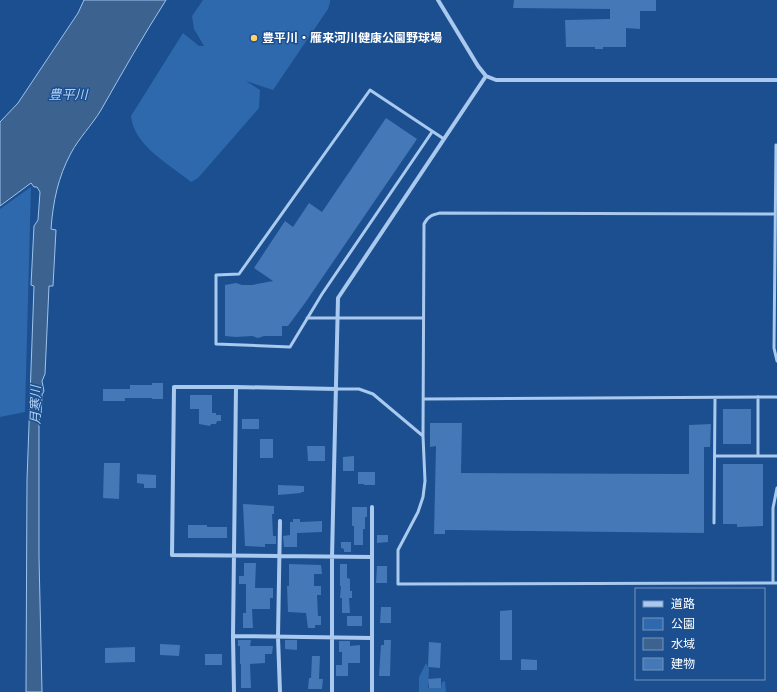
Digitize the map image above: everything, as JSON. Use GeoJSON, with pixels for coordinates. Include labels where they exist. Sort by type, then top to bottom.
{"type":"FeatureCollection","features":[{"type":"Feature","properties":{"kind":"street"},"geometry":{"type":"LineString","coordinates":[[438,0],[478,66],[486,76],[496,80],[777,80]]}},
{"type":"Feature","properties":{"kind":"street"},"geometry":{"type":"LineString","coordinates":[[332,692],[332,556],[338,298],[486,76]]}},
{"type":"Feature","properties":{"kind":"street"},"geometry":{"type":"LineString","coordinates":[[337,389],[174,387],[172,555],[372,557]]}},
{"type":"Feature","properties":{"kind":"street"},"geometry":{"type":"LineString","coordinates":[[234,692],[236,387]]}},
{"type":"Feature","properties":{"kind":"street"},"geometry":{"type":"LineString","coordinates":[[372,507],[372,692]]}},
{"type":"Feature","properties":{"kind":"street"},"geometry":{"type":"LineString","coordinates":[[280,521],[278,637],[280,692]]}},
{"type":"Feature","properties":{"kind":"street"},"geometry":{"type":"LineString","coordinates":[[234,636],[372,638]]}},
{"type":"Feature","properties":{"kind":"lane"},"geometry":{"type":"LineString","coordinates":[[432,132],[322,294],[290,346],[216,344],[216,275],[239,274],[370,90],[444,139]]}},
{"type":"Feature","properties":{"kind":"lane"},"geometry":{"type":"LineString","coordinates":[[776,145],[774,214],[774,348],[777,361]]}},
{"type":"Feature","properties":{"kind":"lane"},"geometry":{"type":"LineString","coordinates":[[774,214],[440,213],[428,217],[424,224],[423,436],[425,482],[423,497],[418,512],[398,550],[398,584],[775,583],[773,508],[777,488]]}},
{"type":"Feature","properties":{"kind":"lane"},"geometry":{"type":"LineString","coordinates":[[307,318],[423,318]]}},
{"type":"Feature","properties":{"kind":"lane"},"geometry":{"type":"LineString","coordinates":[[337,389],[359,389],[373,394],[423,436]]}},
{"type":"Feature","properties":{"kind":"lane"},"geometry":{"type":"LineString","coordinates":[[424,399],[777,397]]}},
{"type":"Feature","properties":{"kind":"lane"},"geometry":{"type":"LineString","coordinates":[[714,523],[715,398]]}},
{"type":"Feature","properties":{"kind":"lane"},"geometry":{"type":"LineString","coordinates":[[758,398],[758,456]]}},
{"type":"Feature","properties":{"kind":"lane"},"geometry":{"type":"LineString","coordinates":[[714,456],[777,456]]}},
{"type":"Feature","properties":{"kind":"green space"},"geometry":{"type":"Polygon","coordinates":[[[203,0],[330,0],[330,2],[328,9],[273,90],[246,81],[260,90],[259,108],[198,178],[191,182],[154,154],[139,136],[134,127],[131,116],[183,33],[199,46],[204,46],[194,29],[192,16],[203,0]]]}},
{"type":"Feature","properties":{"kind":"green space"},"geometry":{"type":"Polygon","coordinates":[[[31,187],[25,412],[0,417],[0,209],[31,187]]]}},
{"type":"Feature","properties":{"kind":"green space"},"geometry":{"type":"Polygon","coordinates":[[[426,663],[429,668],[428,688],[441,688],[442,682],[445,681],[446,692],[419,692],[419,677],[426,663]]]}},
{"type":"Feature","properties":{"kind":"water","name":"豊平川"},"geometry":{"type":"Polygon","coordinates":[[[84,0],[166,0],[101,110],[71,153],[59,180],[55,199],[51,229],[56,230],[53,286],[49,286],[45,374],[42,381],[44,391],[42,395],[41,417],[39,420],[39,557],[42,692],[26,692],[27,480],[34,286],[31,285],[34,226],[38,220],[40,192],[37,187],[34,187],[31,183],[0,206],[0,122],[18,103],[78,13],[84,0]]]}},
{"type":"Feature","properties":{"kind":"building"},"geometry":{"type":"Polygon","coordinates":[[[514,0],[656,0],[656,11],[640,11],[640,29],[626,28],[626,47],[603,47],[603,49],[595,49],[595,47],[566,47],[565,20],[610,19],[610,9],[513,8],[514,0]]]}},
{"type":"Feature","properties":{"kind":"building"},"geometry":{"type":"Polygon","coordinates":[[[386,118],[417,139],[305,303],[288,326],[282,326],[282,336],[264,336],[258,338],[252,336],[225,336],[225,285],[236,283],[242,285],[252,285],[273,281],[254,268],[285,221],[293,227],[309,203],[322,212],[386,118]]]}},
{"type":"Feature","properties":{"kind":"building"},"geometry":{"type":"Polygon","coordinates":[[[152,383],[163,383],[163,399],[125,398],[125,401],[103,401],[103,389],[130,389],[130,385],[152,385],[152,383]]]}},
{"type":"Feature","properties":{"kind":"building"},"geometry":{"type":"Polygon","coordinates":[[[190,395],[212,395],[212,413],[221,415],[221,421],[217,421],[216,424],[211,424],[210,426],[199,424],[199,409],[190,409],[190,395]]]}},
{"type":"Feature","properties":{"kind":"building"},"geometry":{"type":"Polygon","coordinates":[[[723,409],[751,409],[751,444],[723,444],[723,409]]]}},
{"type":"Feature","properties":{"kind":"building"},"geometry":{"type":"Polygon","coordinates":[[[242,419],[259,419],[259,429],[242,429],[242,419]]]}},
{"type":"Feature","properties":{"kind":"building"},"geometry":{"type":"Polygon","coordinates":[[[430,423],[462,423],[461,473],[689,474],[689,425],[711,424],[710,447],[704,447],[704,533],[445,530],[445,534],[434,534],[436,446],[430,447],[430,423]]]}},
{"type":"Feature","properties":{"kind":"building"},"geometry":{"type":"Polygon","coordinates":[[[260,439],[273,439],[273,458],[260,458],[260,439]]]}},
{"type":"Feature","properties":{"kind":"building"},"geometry":{"type":"Polygon","coordinates":[[[307,446],[325,446],[325,461],[308,461],[307,446]]]}},
{"type":"Feature","properties":{"kind":"building"},"geometry":{"type":"Polygon","coordinates":[[[354,456],[354,471],[343,471],[343,457],[354,456]]]}},
{"type":"Feature","properties":{"kind":"building"},"geometry":{"type":"Polygon","coordinates":[[[104,463],[120,463],[119,499],[103,498],[104,463]]]}},
{"type":"Feature","properties":{"kind":"building"},"geometry":{"type":"Polygon","coordinates":[[[723,464],[763,464],[763,526],[737,527],[737,524],[723,524],[723,464]]]}},
{"type":"Feature","properties":{"kind":"building"},"geometry":{"type":"Polygon","coordinates":[[[358,472],[375,472],[375,485],[358,484],[358,472]]]}},
{"type":"Feature","properties":{"kind":"building"},"geometry":{"type":"Polygon","coordinates":[[[137,474],[156,475],[156,488],[144,488],[144,484],[137,483],[137,474]]]}},
{"type":"Feature","properties":{"kind":"building"},"geometry":{"type":"Polygon","coordinates":[[[278,485],[304,486],[304,492],[278,495],[278,485]]]}},
{"type":"Feature","properties":{"kind":"building"},"geometry":{"type":"Polygon","coordinates":[[[243,504],[274,506],[274,514],[272,514],[273,536],[276,536],[276,544],[265,544],[265,547],[245,546],[243,504]]]}},
{"type":"Feature","properties":{"kind":"building"},"geometry":{"type":"Polygon","coordinates":[[[352,507],[367,507],[365,529],[363,529],[363,545],[354,545],[352,507]]]}},
{"type":"Feature","properties":{"kind":"building"},"geometry":{"type":"Polygon","coordinates":[[[293,519],[300,519],[300,522],[322,521],[322,532],[297,533],[297,547],[284,547],[283,536],[290,535],[290,522],[293,522],[293,519]]]}},
{"type":"Feature","properties":{"kind":"building"},"geometry":{"type":"Polygon","coordinates":[[[188,525],[227,527],[227,538],[188,538],[188,525]]]}},
{"type":"Feature","properties":{"kind":"building"},"geometry":{"type":"Polygon","coordinates":[[[377,535],[388,535],[388,542],[377,543],[377,535]]]}},
{"type":"Feature","properties":{"kind":"building"},"geometry":{"type":"Polygon","coordinates":[[[341,542],[351,542],[351,552],[344,552],[344,549],[341,548],[341,542]]]}},
{"type":"Feature","properties":{"kind":"building"},"geometry":{"type":"Polygon","coordinates":[[[244,563],[256,563],[255,588],[273,588],[273,598],[270,598],[270,609],[252,609],[253,628],[243,628],[243,613],[246,613],[246,584],[239,584],[239,576],[244,576],[244,563]]]}},
{"type":"Feature","properties":{"kind":"building"},"geometry":{"type":"Polygon","coordinates":[[[289,564],[321,565],[322,574],[314,574],[314,586],[321,586],[321,595],[317,595],[318,616],[321,616],[321,625],[315,625],[315,628],[308,628],[306,613],[288,612],[287,586],[289,586],[289,564]]]}},
{"type":"Feature","properties":{"kind":"building"},"geometry":{"type":"Polygon","coordinates":[[[340,564],[347,564],[347,578],[350,579],[350,591],[352,591],[352,598],[349,598],[350,613],[342,613],[342,598],[340,598],[340,564]]]}},
{"type":"Feature","properties":{"kind":"building"},"geometry":{"type":"Polygon","coordinates":[[[377,566],[387,566],[387,583],[376,583],[377,566]]]}},
{"type":"Feature","properties":{"kind":"building"},"geometry":{"type":"Polygon","coordinates":[[[381,607],[391,607],[391,623],[380,623],[381,607]]]}},
{"type":"Feature","properties":{"kind":"building"},"geometry":{"type":"Polygon","coordinates":[[[512,610],[512,660],[500,660],[500,611],[512,610]]]}},
{"type":"Feature","properties":{"kind":"building"},"geometry":{"type":"Polygon","coordinates":[[[347,616],[362,616],[362,626],[347,626],[347,616]]]}},
{"type":"Feature","properties":{"kind":"building"},"geometry":{"type":"Polygon","coordinates":[[[238,640],[251,640],[250,646],[273,646],[272,654],[265,654],[265,663],[250,664],[251,688],[241,688],[240,646],[238,646],[238,640]]]}},
{"type":"Feature","properties":{"kind":"building"},"geometry":{"type":"Polygon","coordinates":[[[285,640],[297,640],[297,650],[285,649],[285,640]]]}},
{"type":"Feature","properties":{"kind":"building"},"geometry":{"type":"Polygon","coordinates":[[[384,640],[391,640],[390,676],[379,676],[381,645],[384,645],[384,640]]]}},
{"type":"Feature","properties":{"kind":"building"},"geometry":{"type":"Polygon","coordinates":[[[339,641],[350,641],[350,646],[360,645],[360,663],[348,663],[348,676],[336,676],[336,665],[342,665],[342,652],[339,652],[339,641]]]}},
{"type":"Feature","properties":{"kind":"building"},"geometry":{"type":"Polygon","coordinates":[[[429,642],[441,643],[440,668],[428,667],[429,642]]]}},
{"type":"Feature","properties":{"kind":"building"},"geometry":{"type":"Polygon","coordinates":[[[160,644],[180,645],[179,656],[160,655],[160,644]]]}},
{"type":"Feature","properties":{"kind":"building"},"geometry":{"type":"Polygon","coordinates":[[[135,647],[135,662],[105,663],[105,648],[135,647]]]}},
{"type":"Feature","properties":{"kind":"building"},"geometry":{"type":"Polygon","coordinates":[[[205,654],[222,654],[222,665],[205,665],[205,654]]]}},
{"type":"Feature","properties":{"kind":"building"},"geometry":{"type":"Polygon","coordinates":[[[312,656],[320,656],[319,679],[323,679],[322,689],[308,689],[309,678],[311,678],[312,656]]]}},
{"type":"Feature","properties":{"kind":"building"},"geometry":{"type":"Polygon","coordinates":[[[521,659],[537,660],[537,670],[521,670],[521,659]]]}},
{"type":"Feature","properties":{"kind":"building"},"geometry":{"type":"Polygon","coordinates":[[[441,678],[441,688],[429,688],[428,679],[441,678]]]}},
{"type":"Feature","properties":{"kind":"place","name":"豊平川・雁来河川健康公園野球場"},"geometry":{"type":"Point","coordinates":[254,38]}},
{"type":"Feature","properties":{"kind":"water label","name":"月寒川"},"geometry":{"type":"Point","coordinates":[35,405]}}]}
